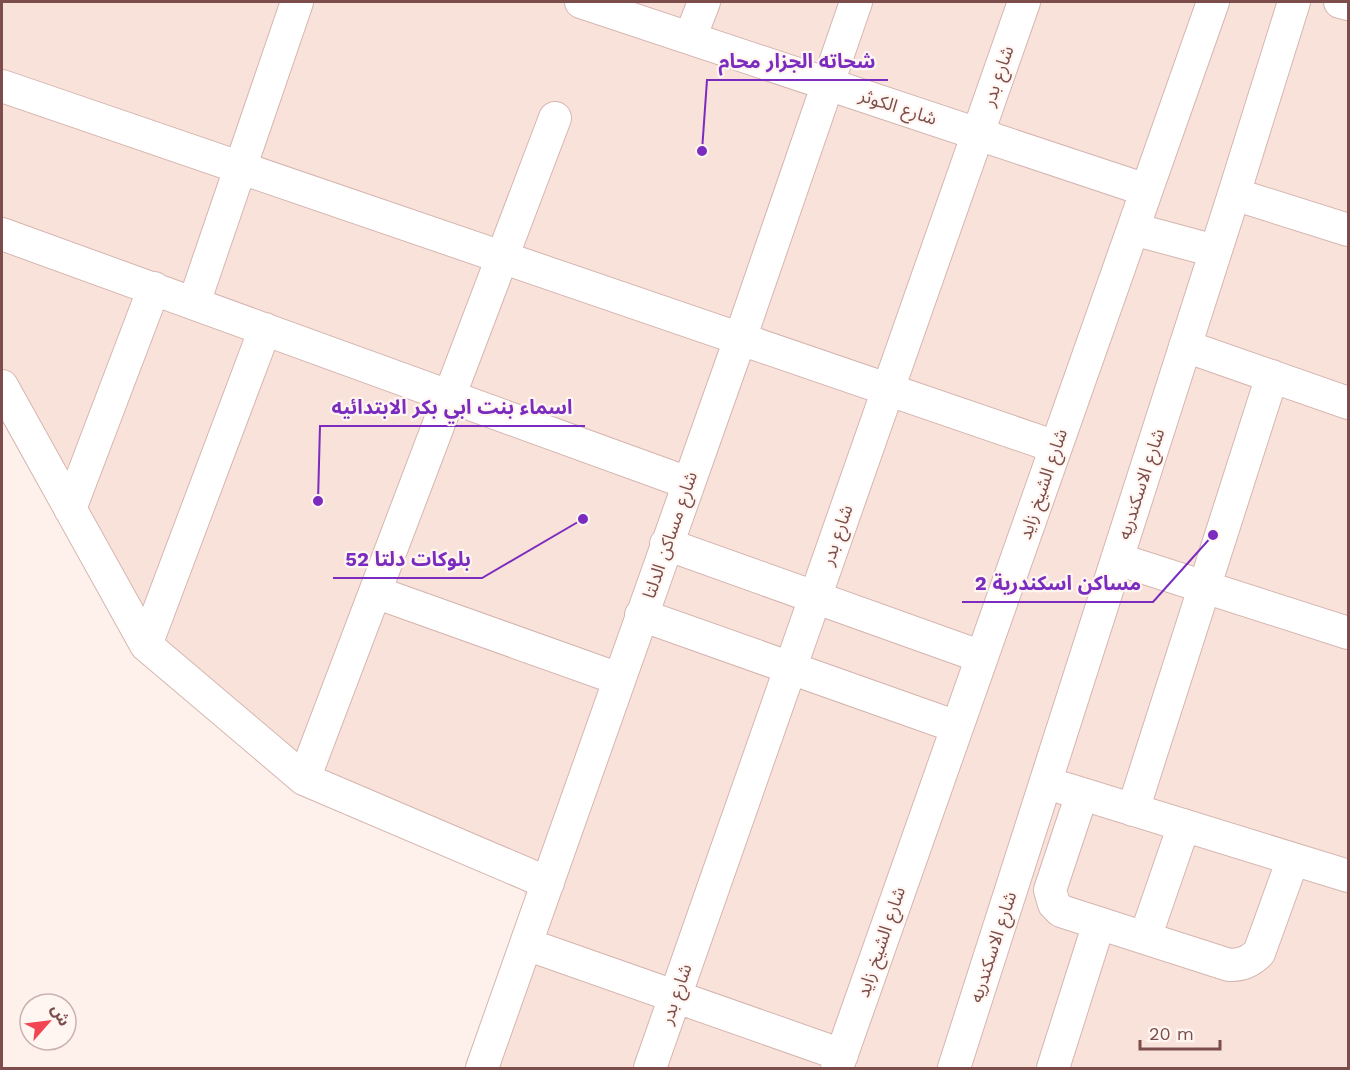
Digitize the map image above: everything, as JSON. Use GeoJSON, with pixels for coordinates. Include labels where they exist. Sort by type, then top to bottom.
{"type":"FeatureCollection","features":[{"type":"Feature","properties":{"kind":"street"},"geometry":{"type":"LineString","coordinates":[[194,303],[297,2]]}},
{"type":"Feature","properties":{"kind":"street","name":"شارع الكوثر"},"geometry":{"type":"LineString","coordinates":[[581,2],[1146,190]]}},
{"type":"Feature","properties":{"kind":"street"},"geometry":{"type":"LineString","coordinates":[[690,38],[704,2]]}},
{"type":"Feature","properties":{"kind":"street","name":"شارع مساكن الدلتا"},"geometry":{"type":"LineString","coordinates":[[482,1068],[740,339],[856,2]]}},
{"type":"Feature","properties":{"kind":"street","name":"شارع بدر"},"geometry":{"type":"LineString","coordinates":[[650,1068],[1024,2]]}},
{"type":"Feature","properties":{"kind":"street","name":"شارع الشيخ زايد"},"geometry":{"type":"LineString","coordinates":[[839,1062],[1213,2]]}},
{"type":"Feature","properties":{"kind":"street","name":"شارع الاسكندريه"},"geometry":{"type":"LineString","coordinates":[[954,1068],[1294,2]]}},
{"type":"Feature","properties":{"kind":"street"},"geometry":{"type":"LineString","coordinates":[[1340,2],[1348,4]]}},
{"type":"Feature","properties":{"kind":"street"},"geometry":{"type":"LineString","coordinates":[[2,86],[1056,447]]}},
{"type":"Feature","properties":{"kind":"street"},"geometry":{"type":"LineString","coordinates":[[304,779],[555,118]]}},
{"type":"Feature","properties":{"kind":"street"},"geometry":{"type":"LineString","coordinates":[[1234,194],[1348,230]]}},
{"type":"Feature","properties":{"kind":"street"},"geometry":{"type":"LineString","coordinates":[[1133,229],[1215,251]]}},
{"type":"Feature","properties":{"kind":"street"},"geometry":{"type":"LineString","coordinates":[[2,234],[688,483]]}},
{"type":"Feature","properties":{"kind":"street"},"geometry":{"type":"LineString","coordinates":[[70,509],[154,288]]}},
{"type":"Feature","properties":{"kind":"street"},"geometry":{"type":"LineString","coordinates":[[146,645],[265,329]]}},
{"type":"Feature","properties":{"kind":"street"},"geometry":{"type":"LineString","coordinates":[[1185,346],[1348,403]]}},
{"type":"Feature","properties":{"kind":"street"},"geometry":{"type":"LineString","coordinates":[[1133,810],[1272,376]]}},
{"type":"Feature","properties":{"kind":"street"},"geometry":{"type":"LineString","coordinates":[[2,386],[146,645],[304,779],[548,883]]}},
{"type":"Feature","properties":{"kind":"street"},"geometry":{"type":"LineString","coordinates":[[666,544],[982,657]]}},
{"type":"Feature","properties":{"kind":"street"},"geometry":{"type":"LineString","coordinates":[[1117,559],[1348,633]]}},
{"type":"Feature","properties":{"kind":"street"},"geometry":{"type":"LineString","coordinates":[[375,592],[619,679]]}},
{"type":"Feature","properties":{"kind":"street"},"geometry":{"type":"LineString","coordinates":[[641,615],[957,728]]}},
{"type":"Feature","properties":{"kind":"street"},"geometry":{"type":"LineString","coordinates":[[1045,783],[1348,876]]}},
{"type":"Feature","properties":{"kind":"street"},"geometry":{"type":"LineString","coordinates":[[1082,794],[1050,890],[1051,898],[1061,911],[1229,965],[1240,965],[1251,961],[1259,953],[1293,859]]}},
{"type":"Feature","properties":{"kind":"street"},"geometry":{"type":"LineString","coordinates":[[1145,938],[1184,825]]}},
{"type":"Feature","properties":{"kind":"street"},"geometry":{"type":"LineString","coordinates":[[1053,1068],[1099,923]]}},
{"type":"Feature","properties":{"kind":"street"},"geometry":{"type":"LineString","coordinates":[[526,944],[675,997],[839,1062]]}},
{"type":"Feature","properties":{"kind":"shaded area"},"geometry":{"type":"Polygon","coordinates":[[[2,2],[1348,2],[1348,1068],[480,1068],[528,908],[520,879],[284,758],[164,657],[2,380],[2,2]]]}},
{"type":"Feature","properties":{"kind":"place","name":"شحاته الجزار محام"},"geometry":{"type":"Point","coordinates":[702,151]}},
{"type":"Feature","properties":{"kind":"place","name":"اسماء بنت ابي بكر الابتدائيه"},"geometry":{"type":"Point","coordinates":[318,501]}},
{"type":"Feature","properties":{"kind":"place","name":"بلوكات دلتا 52"},"geometry":{"type":"Point","coordinates":[583,519]}},
{"type":"Feature","properties":{"kind":"place","name":"مساكن اسكندرية 2"},"geometry":{"type":"Point","coordinates":[1213,535]}}]}
